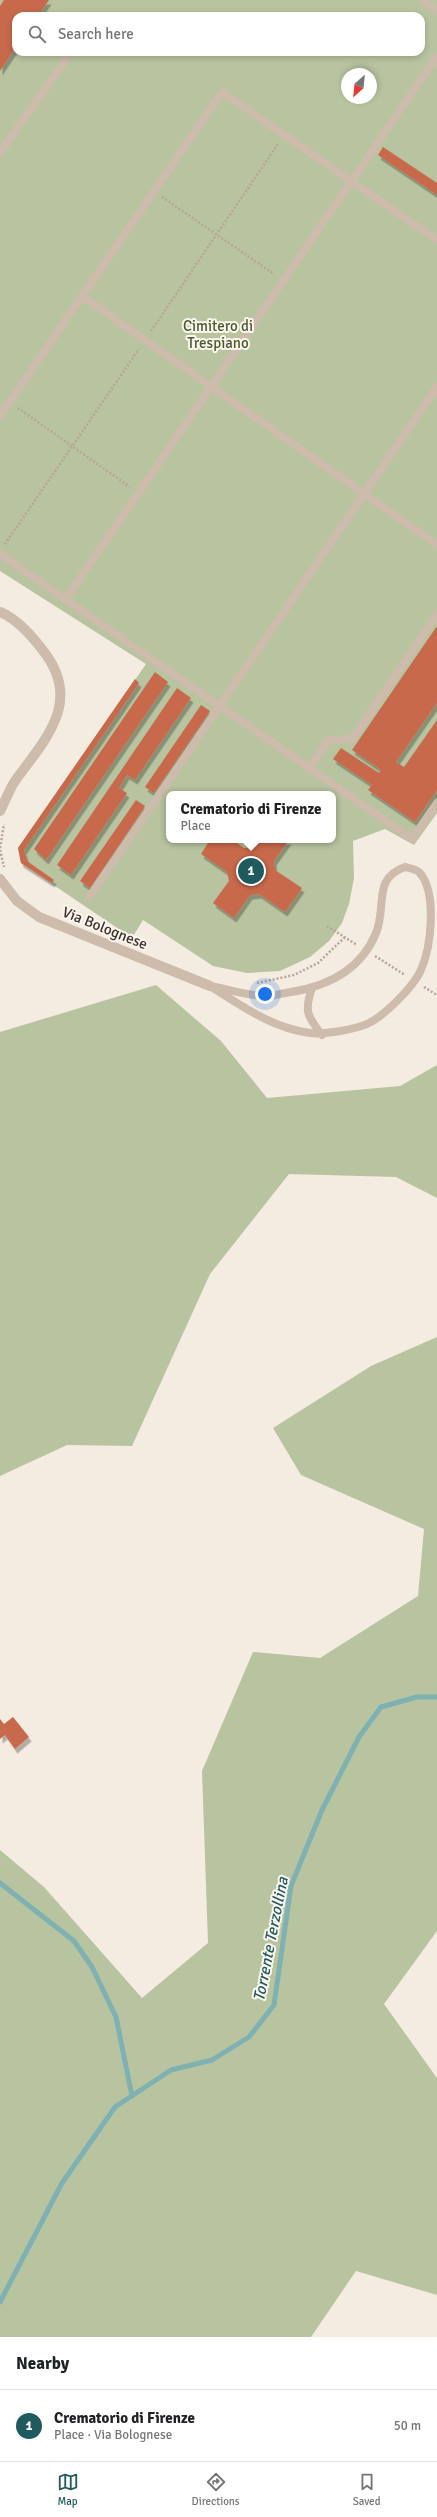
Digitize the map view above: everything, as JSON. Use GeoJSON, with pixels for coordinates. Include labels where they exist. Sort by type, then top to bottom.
{"type":"FeatureCollection","features":[{"type":"Feature","properties":{"kind":"street"},"geometry":{"type":"LineString","coordinates":[[0,612],[34,639],[53,662],[62,686],[58,713],[45,741],[14,783],[0,811]]}},
{"type":"Feature","properties":{"kind":"street","name":"Via Bolognese"},"geometry":{"type":"LineString","coordinates":[[0,879],[17,901],[38,917],[210,986]]}},
{"type":"Feature","properties":{"kind":"lane"},"geometry":{"type":"LineString","coordinates":[[422,0],[437,10]]}},
{"type":"Feature","properties":{"kind":"lane"},"geometry":{"type":"LineString","coordinates":[[0,153],[68,56]]}},
{"type":"Feature","properties":{"kind":"lane"},"geometry":{"type":"LineString","coordinates":[[66,599],[437,56]]}},
{"type":"Feature","properties":{"kind":"lane"},"geometry":{"type":"LineString","coordinates":[[0,416],[222,92],[437,240]]}},
{"type":"Feature","properties":{"kind":"lane"},"geometry":{"type":"LineString","coordinates":[[82,296],[437,545]]}},
{"type":"Feature","properties":{"kind":"lane"},"geometry":{"type":"LineString","coordinates":[[90,896],[437,387]]}},
{"type":"Feature","properties":{"kind":"lane"},"geometry":{"type":"LineString","coordinates":[[0,552],[412,839],[437,803]]}},
{"type":"Feature","properties":{"kind":"lane"},"geometry":{"type":"LineString","coordinates":[[310,768],[328,740],[352,739],[437,614]]}},
{"type":"Feature","properties":{"kind":"lane"},"geometry":{"type":"LineString","coordinates":[[405,867],[419,871],[430,885],[434,899],[431,934],[420,972],[396,1002],[369,1023],[322,1035],[309,1033],[265,1021],[210,986],[267,996],[312,988],[343,975],[367,951],[377,932],[382,905],[384,882],[394,871],[405,867]]}},
{"type":"Feature","properties":{"kind":"lane"},"geometry":{"type":"LineString","coordinates":[[312,988],[306,1004],[309,1019],[322,1035]]}},
{"type":"Feature","properties":{"kind":"path"},"geometry":{"type":"LineString","coordinates":[[0,552],[284,135]]}},
{"type":"Feature","properties":{"kind":"path"},"geometry":{"type":"LineString","coordinates":[[154,192],[284,281]]}},
{"type":"Feature","properties":{"kind":"path"},"geometry":{"type":"LineString","coordinates":[[9,402],[139,493]]}},
{"type":"Feature","properties":{"kind":"path"},"geometry":{"type":"LineString","coordinates":[[0,850],[5,869]]}},
{"type":"Feature","properties":{"kind":"path"},"geometry":{"type":"LineString","coordinates":[[327,926],[437,996]]}},
{"type":"Feature","properties":{"kind":"path"},"geometry":{"type":"LineString","coordinates":[[256,983],[294,975],[318,963],[345,937]]}},
{"type":"Feature","properties":{"kind":"green space","name":"Cimitero di Trespiano"},"geometry":{"type":"Polygon","coordinates":[[[0,0],[437,0],[437,813],[414,845],[385,829],[353,841],[354,878],[349,904],[342,923],[329,941],[310,957],[280,971],[247,973],[213,966],[143,920],[132,938],[21,863],[18,848],[146,664],[0,571],[0,0]]]}},
{"type":"Feature","properties":{"kind":"green space"},"geometry":{"type":"Polygon","coordinates":[[[156,985],[221,1041],[267,1098],[400,1086],[437,1065],[437,1198],[396,1177],[289,1174],[210,1274],[132,1446],[67,1445],[0,1476],[0,1032],[156,985]]]}},
{"type":"Feature","properties":{"kind":"green space"},"geometry":{"type":"Polygon","coordinates":[[[437,1337],[437,1931],[384,2004],[437,2078],[437,2295],[356,2271],[311,2337],[0,2337],[0,1850],[44,1887],[142,1998],[208,1943],[202,1771],[253,1652],[320,1658],[418,1596],[424,1529],[301,1475],[273,1428],[371,1366],[437,1337]]]}},
{"type":"Feature","properties":{"kind":"building"},"geometry":{"type":"Polygon","coordinates":[[[4,0],[49,0],[41,12],[12,12],[12,53],[0,71],[0,6],[4,0]]]}},
{"type":"Feature","properties":{"kind":"building"},"geometry":{"type":"Polygon","coordinates":[[[383,147],[437,183],[437,195],[378,155],[383,147]]]}},
{"type":"Feature","properties":{"kind":"building"},"geometry":{"type":"Polygon","coordinates":[[[437,626],[437,703],[396,762],[404,767],[437,720],[437,790],[415,822],[368,790],[372,785],[333,759],[341,748],[379,773],[381,770],[352,750],[437,626]]]}},
{"type":"Feature","properties":{"kind":"building"},"geometry":{"type":"Polygon","coordinates":[[[155,672],[168,682],[46,860],[34,849],[155,672]]]}},
{"type":"Feature","properties":{"kind":"building"},"geometry":{"type":"Polygon","coordinates":[[[135,679],[139,683],[24,850],[27,861],[54,880],[52,883],[21,863],[18,848],[135,679]]]}},
{"type":"Feature","properties":{"kind":"building"},"geometry":{"type":"Polygon","coordinates":[[[177,688],[191,698],[135,780],[127,775],[119,788],[127,793],[71,875],[57,865],[177,688]]]}},
{"type":"Feature","properties":{"kind":"building"},"geometry":{"type":"Polygon","coordinates":[[[201,705],[210,711],[154,793],[145,787],[201,705]]]}},
{"type":"Feature","properties":{"kind":"building"},"geometry":{"type":"Polygon","coordinates":[[[136,800],[145,806],[90,888],[80,881],[136,800]]]}},
{"type":"Feature","properties":{"kind":"building"},"geometry":{"type":"Polygon","coordinates":[[[208,843],[237,843],[244,848],[252,847],[255,843],[287,843],[274,861],[275,870],[302,888],[285,912],[259,894],[250,895],[234,918],[213,903],[229,881],[227,872],[201,854],[208,843]]]}},
{"type":"Feature","properties":{"kind":"building"},"geometry":{"type":"Polygon","coordinates":[[[13,1717],[29,1737],[15,1749],[5,1735],[0,1739],[0,1719],[4,1724],[13,1717]]]}},
{"type":"Feature","properties":{"kind":"waterway","name":"Torrente Terzollina"},"geometry":{"type":"LineString","coordinates":[[0,2302],[62,2183],[115,2107],[171,2070],[212,2060],[249,2037],[274,2005],[291,1886],[322,1810],[359,1737],[381,1707],[417,1697],[437,1697]]}},
{"type":"Feature","properties":{"kind":"waterway"},"geometry":{"type":"LineString","coordinates":[[0,1883],[74,1941],[92,1967],[116,2017],[132,2096]]}},
{"type":"Feature","properties":{"kind":"place","name":"Crematorio di Firenze"},"geometry":{"type":"Point","coordinates":[251,871]}}]}
